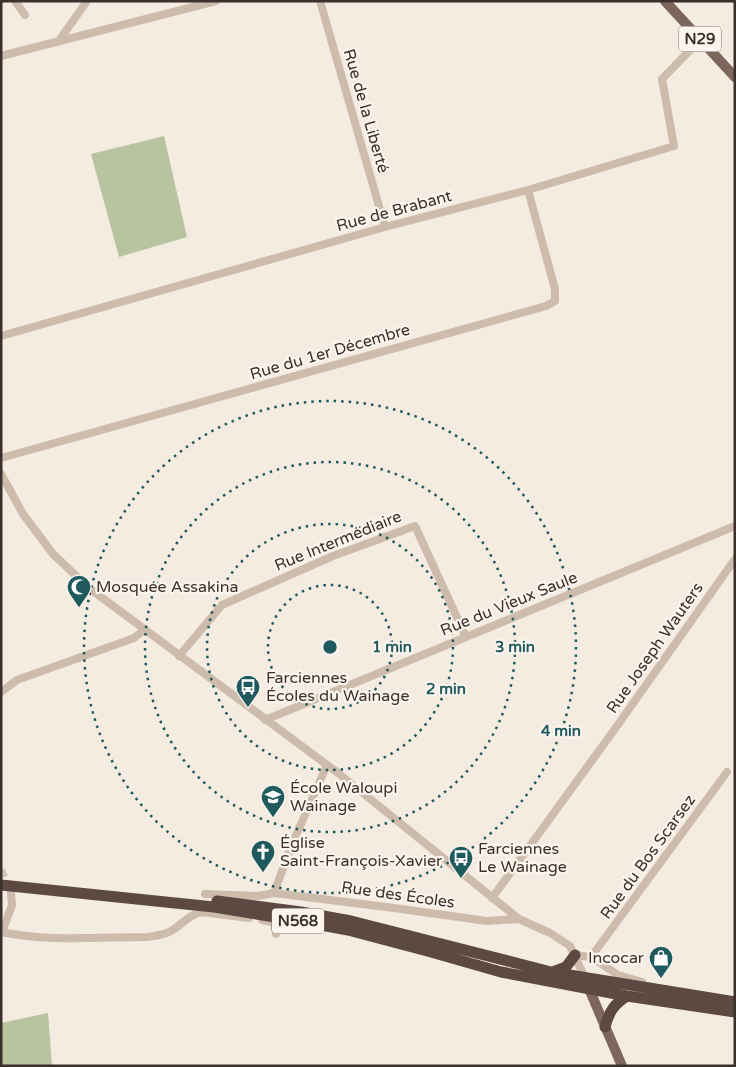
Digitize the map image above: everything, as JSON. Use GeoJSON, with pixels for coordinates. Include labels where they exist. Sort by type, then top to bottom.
{"type":"FeatureCollection","features":[{"type":"Feature","properties":{"kind":"highway","name":"N568"},"geometry":{"type":"LineString","coordinates":[[1,878],[244,903],[351,921],[551,972],[627,996],[735,1012]]}},
{"type":"Feature","properties":{"kind":"highway","name":"N568"},"geometry":{"type":"LineString","coordinates":[[1,885],[214,907],[299,921],[367,935],[501,972],[735,1002]]}},
{"type":"Feature","properties":{"kind":"highway"},"geometry":{"type":"LineString","coordinates":[[551,972],[566,967],[570,959],[575,955]]}},
{"type":"Feature","properties":{"kind":"highway"},"geometry":{"type":"LineString","coordinates":[[605,1027],[608,1013],[616,1002],[627,996]]}},
{"type":"Feature","properties":{"kind":"main road","name":"N29"},"geometry":{"type":"LineString","coordinates":[[665,1],[735,77]]}},
{"type":"Feature","properties":{"kind":"main road"},"geometry":{"type":"LineString","coordinates":[[587,984],[622,1066]]}},
{"type":"Feature","properties":{"kind":"street"},"geometry":{"type":"LineString","coordinates":[[15,1],[25,15]]}},
{"type":"Feature","properties":{"kind":"street"},"geometry":{"type":"LineString","coordinates":[[58,42],[88,1]]}},
{"type":"Feature","properties":{"kind":"street"},"geometry":{"type":"LineString","coordinates":[[1,56],[216,1]]}},
{"type":"Feature","properties":{"kind":"street","name":"Rue de la Liberté"},"geometry":{"type":"LineString","coordinates":[[320,1],[385,227]]}},
{"type":"Feature","properties":{"kind":"street","name":"Rue de Brabant"},"geometry":{"type":"LineString","coordinates":[[1,336],[385,227],[528,190],[674,146],[662,79],[700,40]]}},
{"type":"Feature","properties":{"kind":"street","name":"Rue du 1er Décembre"},"geometry":{"type":"LineString","coordinates":[[1,458],[546,306],[555,300],[555,290],[528,190]]}},
{"type":"Feature","properties":{"kind":"street"},"geometry":{"type":"LineString","coordinates":[[1,474],[23,514],[53,554],[89,588],[327,764],[519,919],[550,933],[570,946],[587,984]]}},
{"type":"Feature","properties":{"kind":"street","name":"Rue Intermédiaire"},"geometry":{"type":"LineString","coordinates":[[179,656],[222,605],[332,556],[415,526],[466,637]]}},
{"type":"Feature","properties":{"kind":"street","name":"Rue du Vieux Saule"},"geometry":{"type":"LineString","coordinates":[[266,720],[735,526]]}},
{"type":"Feature","properties":{"kind":"street","name":"Rue Joseph Wauters"},"geometry":{"type":"LineString","coordinates":[[492,898],[735,559]]}},
{"type":"Feature","properties":{"kind":"street"},"geometry":{"type":"LineString","coordinates":[[1,692],[17,680],[134,638],[144,630]]}},
{"type":"Feature","properties":{"kind":"street"},"geometry":{"type":"LineString","coordinates":[[274,894],[290,849],[327,764]]}},
{"type":"Feature","properties":{"kind":"street","name":"Rue du Bos Scarsez"},"geometry":{"type":"LineString","coordinates":[[591,957],[727,772]]}},
{"type":"Feature","properties":{"kind":"street"},"geometry":{"type":"LineString","coordinates":[[11,893],[12,905],[2,932],[20,936],[147,937],[162,935],[171,931],[191,915],[202,912],[272,922],[275,924],[276,934]]}},
{"type":"Feature","properties":{"kind":"street","name":"Rue des Écoles"},"geometry":{"type":"LineString","coordinates":[[205,894],[258,896],[274,894],[385,906],[487,921],[519,919]]}},
{"type":"Feature","properties":{"kind":"street"},"geometry":{"type":"LineString","coordinates":[[575,955],[591,957],[618,975],[642,982]]}},
{"type":"Feature","properties":{"kind":"green space"},"geometry":{"type":"Polygon","coordinates":[[[164,136],[187,237],[119,257],[91,154],[164,136]]]}},
{"type":"Feature","properties":{"kind":"green space"},"geometry":{"type":"Polygon","coordinates":[[[48,1013],[52,1066],[1,1066],[1,1023],[48,1013]]]}},
{"type":"Feature","properties":{"kind":"tunnel"},"geometry":{"type":"LineString","coordinates":[[1,870],[9,889]]}},
{"type":"Feature","properties":{"kind":"place","name":"Mosquée Assakina"},"geometry":{"type":"Point","coordinates":[79,608]}},
{"type":"Feature","properties":{"kind":"place","name":"Farciennes Écoles du Wainage"},"geometry":{"type":"Point","coordinates":[248,708]}},
{"type":"Feature","properties":{"kind":"place","name":"École Waloupi Wainage"},"geometry":{"type":"Point","coordinates":[273,818]}},
{"type":"Feature","properties":{"kind":"place","name":"Église Saint-François-Xavier"},"geometry":{"type":"Point","coordinates":[263,873]}},
{"type":"Feature","properties":{"kind":"place","name":"Farciennes Le Wainage"},"geometry":{"type":"Point","coordinates":[461,879]}},
{"type":"Feature","properties":{"kind":"place","name":"Incocar"},"geometry":{"type":"Point","coordinates":[661,979]}}]}
